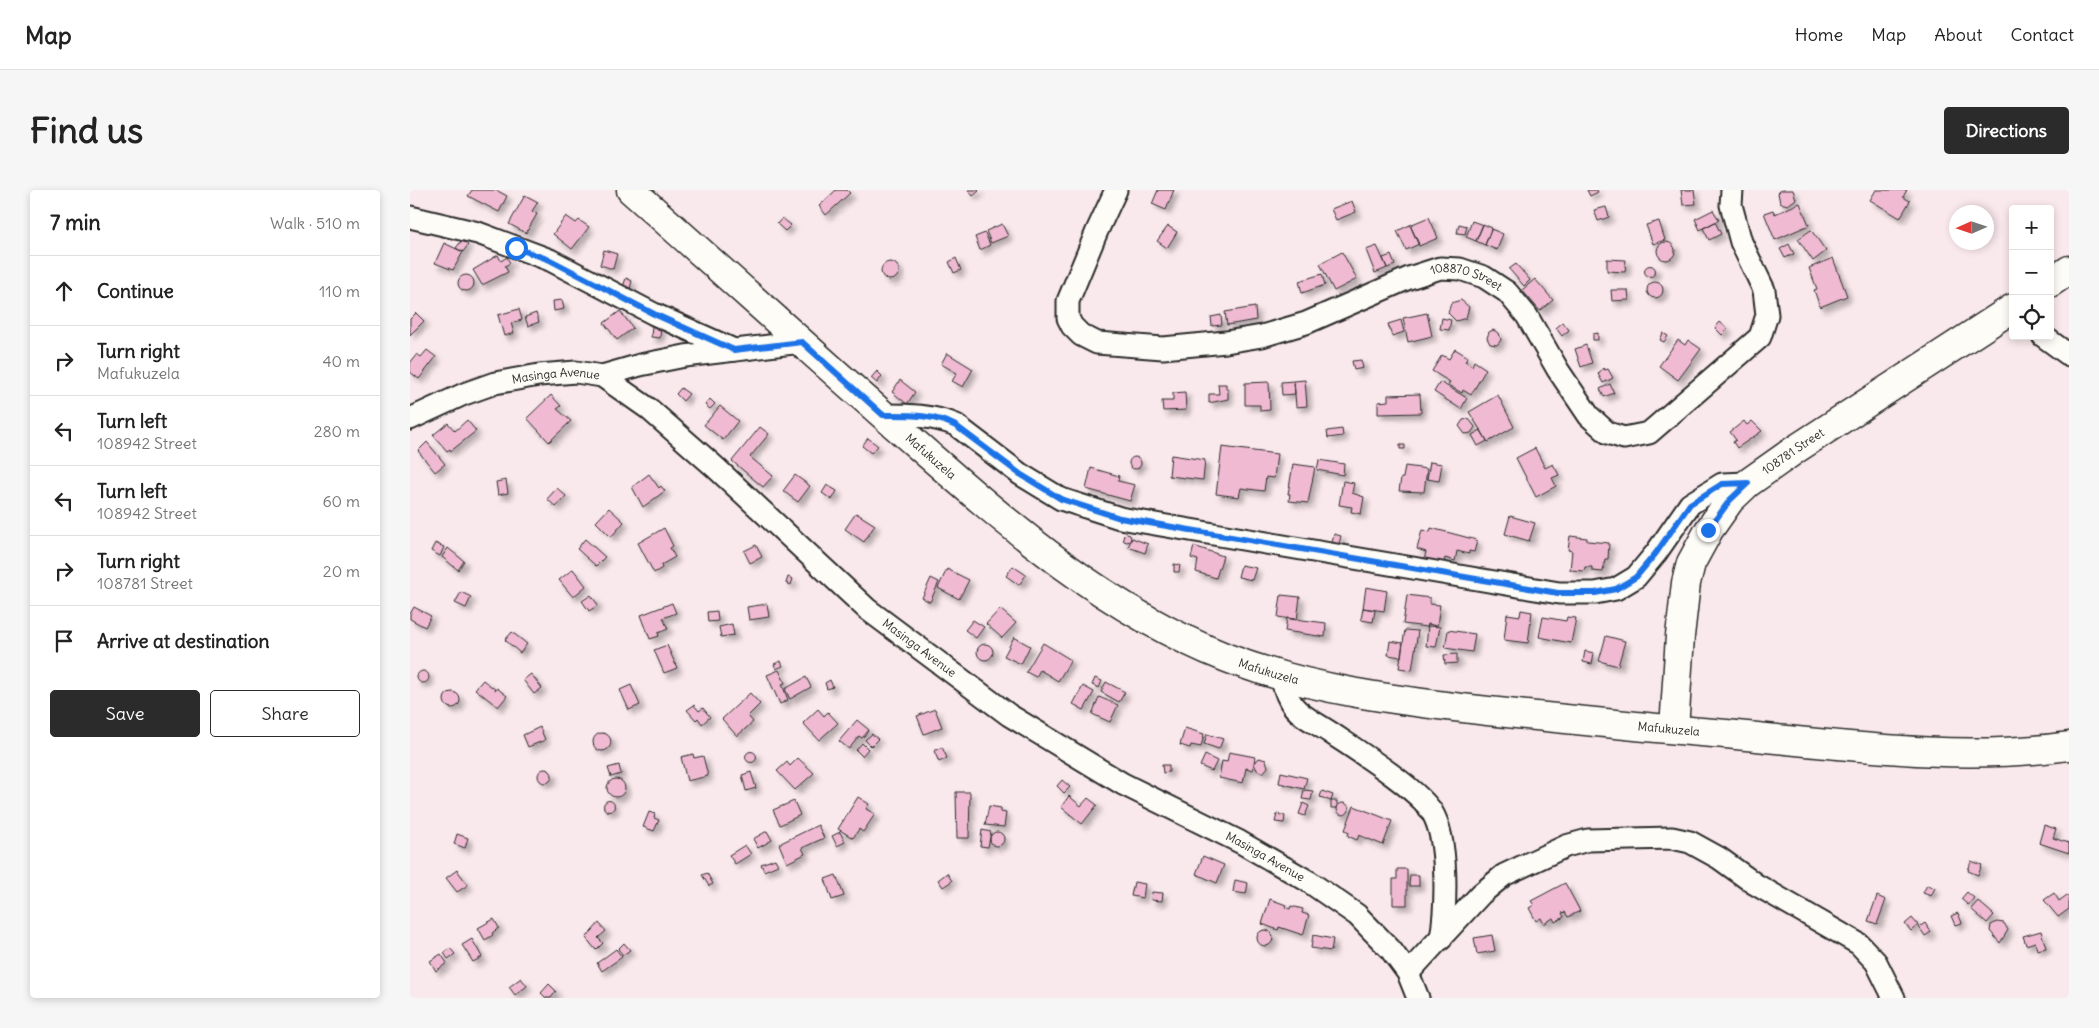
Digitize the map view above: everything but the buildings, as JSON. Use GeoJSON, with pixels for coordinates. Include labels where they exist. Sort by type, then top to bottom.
{"type":"FeatureCollection","features":[{"type":"Feature","properties":{"kind":"main road","name":"Mafukuzela"},"geometry":{"type":"LineString","coordinates":[[631,190],[883,415],[1003,520],[1048,556],[1102,594],[1180,638],[1231,660],[1281,676],[1359,694],[1436,705],[1674,730],[1947,752],[2027,751],[2069,746]]}},
{"type":"Feature","properties":{"kind":"main road"},"geometry":{"type":"LineString","coordinates":[[2054,280],[2069,270]]}},
{"type":"Feature","properties":{"kind":"main road","name":"108781 Street"},"geometry":{"type":"LineString","coordinates":[[1674,730],[1680,636],[1686,583],[1691,563],[1717,516],[1748,483],[1796,449],[2009,312]]}},
{"type":"Feature","properties":{"kind":"street","name":"108870 Street"},"geometry":{"type":"LineString","coordinates":[[1116,190],[1096,231],[1068,301],[1068,318],[1072,326],[1081,335],[1097,344],[1164,348],[1226,342],[1262,336],[1306,322],[1409,278],[1440,268],[1460,269],[1484,277],[1507,292],[1527,316],[1558,370],[1589,416],[1608,433],[1624,438],[1649,433],[1760,337],[1767,315],[1764,290],[1741,242],[1731,205],[1732,190]]}},
{"type":"Feature","properties":{"kind":"street"},"geometry":{"type":"LineString","coordinates":[[410,217],[478,233],[550,260],[654,314],[734,350]]}},
{"type":"Feature","properties":{"kind":"street"},"geometry":{"type":"LineString","coordinates":[[2048,340],[2069,355]]}},
{"type":"Feature","properties":{"kind":"street"},"geometry":{"type":"LineString","coordinates":[[602,376],[640,365],[685,356],[802,342]]}},
{"type":"Feature","properties":{"kind":"street","name":"Masinga Avenue"},"geometry":{"type":"LineString","coordinates":[[410,419],[464,394],[495,383],[539,375],[576,372],[602,376],[649,409],[867,609],[1009,715],[1115,779],[1240,842],[1308,881],[1357,915],[1391,950],[1408,974],[1418,998]]}},
{"type":"Feature","properties":{"kind":"street"},"geometry":{"type":"LineString","coordinates":[[883,415],[923,415],[944,420],[956,426],[1020,474],[1061,499],[1120,518],[1558,593],[1595,593],[1616,589],[1636,577],[1656,553],[1690,504],[1722,484],[1748,483]]}},
{"type":"Feature","properties":{"kind":"street"},"geometry":{"type":"LineString","coordinates":[[1281,676],[1288,700],[1302,716],[1329,732],[1385,771],[1418,796],[1432,811],[1440,840],[1445,883],[1441,939]]}},
{"type":"Feature","properties":{"kind":"street"},"geometry":{"type":"LineString","coordinates":[[1408,974],[1482,894],[1504,875],[1566,846],[1588,840],[1672,838],[1690,842],[1719,858],[1772,894],[1859,944],[1876,962],[1894,998]]}},
{"type":"Feature","properties":{"kind":"route"},"geometry":{"type":"LineString","coordinates":[[516,248],[550,260],[654,314],[734,350],[802,342],[883,415],[923,415],[944,420],[956,426],[1020,474],[1061,499],[1120,518],[1558,593],[1595,593],[1616,589],[1636,577],[1656,553],[1690,504],[1722,484],[1748,483],[1730,500],[1708,530]]}}]}
